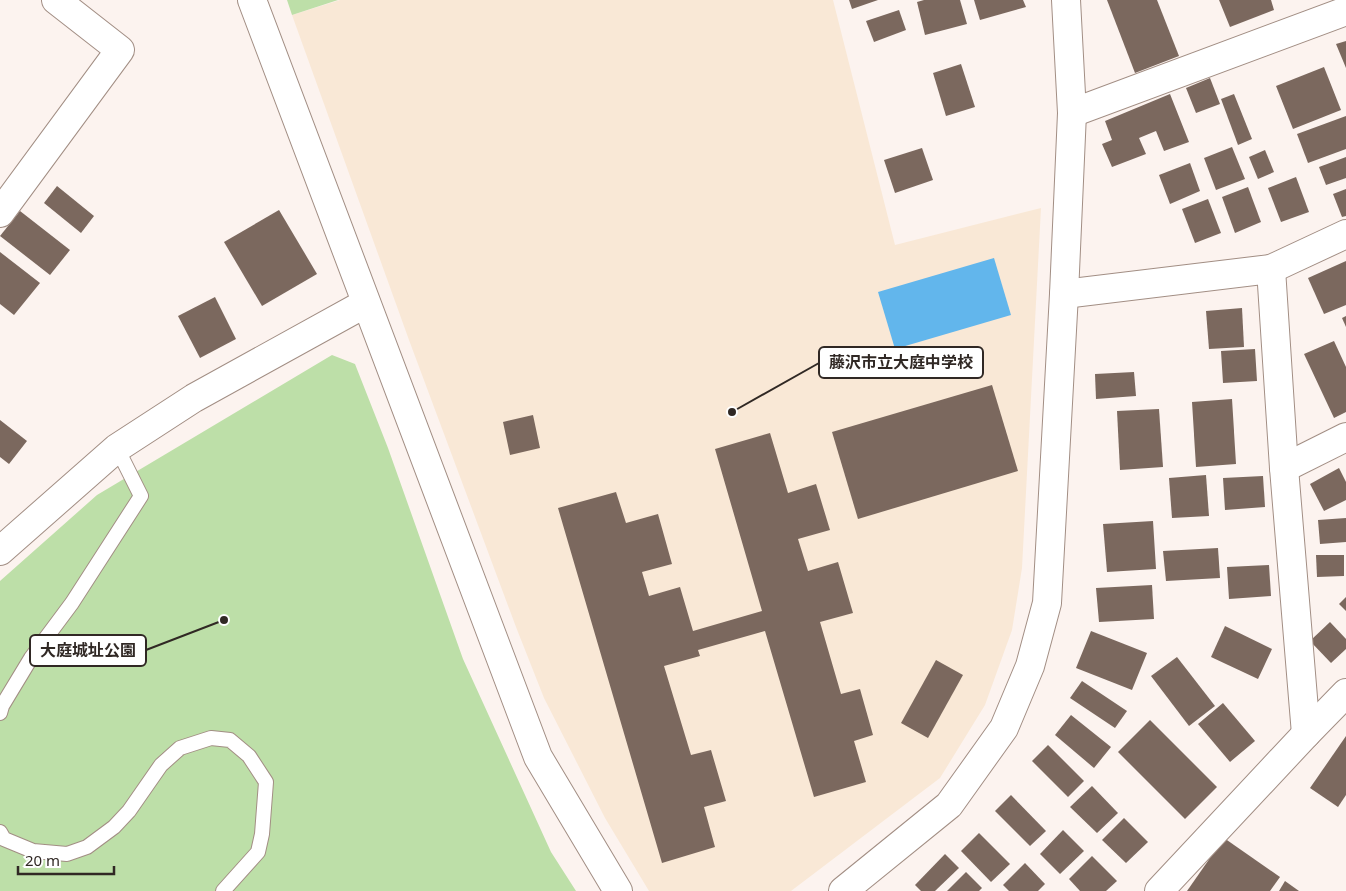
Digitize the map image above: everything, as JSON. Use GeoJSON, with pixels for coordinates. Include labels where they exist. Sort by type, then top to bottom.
{"type":"FeatureCollection","features":[{"type":"Feature","properties":{"kind":"street"},"geometry":{"type":"LineString","coordinates":[[0,213],[120,50],[56,0]]}},
{"type":"Feature","properties":{"kind":"street"},"geometry":{"type":"LineString","coordinates":[[252,0],[538,757],[618,891]]}},
{"type":"Feature","properties":{"kind":"street"},"geometry":{"type":"LineString","coordinates":[[851,889],[949,805],[1004,728],[1030,666],[1047,603],[1072,113],[1066,0]]}},
{"type":"Feature","properties":{"kind":"street"},"geometry":{"type":"LineString","coordinates":[[1072,113],[1346,11]]}},
{"type":"Feature","properties":{"kind":"street"},"geometry":{"type":"LineString","coordinates":[[1064,294],[1270,269],[1346,234]]}},
{"type":"Feature","properties":{"kind":"street"},"geometry":{"type":"LineString","coordinates":[[1270,269],[1306,734]]}},
{"type":"Feature","properties":{"kind":"street"},"geometry":{"type":"LineString","coordinates":[[0,551],[117,448],[194,398],[366,303]]}},
{"type":"Feature","properties":{"kind":"street"},"geometry":{"type":"LineString","coordinates":[[1284,468],[1346,437]]}},
{"type":"Feature","properties":{"kind":"street"},"geometry":{"type":"LineString","coordinates":[[1160,891],[1346,693]]}},
{"type":"Feature","properties":{"kind":"lane"},"geometry":{"type":"LineString","coordinates":[[0,713],[2,706],[31,658],[72,603],[141,496],[117,448]]}},
{"type":"Feature","properties":{"kind":"lane"},"geometry":{"type":"LineString","coordinates":[[0,832],[4,839],[33,851],[67,854],[87,847],[114,827],[129,810],[161,765],[180,748],[211,738],[230,740],[249,756],[266,782],[262,834],[258,852],[223,891]]}},
{"type":"Feature","properties":{"kind":"shaded area"},"geometry":{"type":"Polygon","coordinates":[[[340,0],[833,0],[895,245],[1041,208],[1022,568],[1012,630],[985,705],[940,778],[791,891],[649,891],[605,818],[544,698],[409,340],[292,15],[340,0]]]}},
{"type":"Feature","properties":{"kind":"green space"},"geometry":{"type":"Polygon","coordinates":[[[287,0],[338,0],[292,15],[287,0]]]}},
{"type":"Feature","properties":{"kind":"green space"},"geometry":{"type":"Polygon","coordinates":[[[332,355],[355,364],[388,448],[463,659],[551,852],[576,891],[0,891],[0,581],[97,495],[332,355]]]}},
{"type":"Feature","properties":{"kind":"water"},"geometry":{"type":"Polygon","coordinates":[[[994,258],[1011,315],[895,349],[878,292],[994,258]]]}},
{"type":"Feature","properties":{"kind":"building"},"geometry":{"type":"Polygon","coordinates":[[[849,0],[878,0],[852,9],[849,0]]]}},
{"type":"Feature","properties":{"kind":"building"},"geometry":{"type":"Polygon","coordinates":[[[924,0],[960,0],[967,24],[925,35],[917,2],[924,0]]]}},
{"type":"Feature","properties":{"kind":"building"},"geometry":{"type":"Polygon","coordinates":[[[974,0],[1023,0],[1026,7],[980,20],[974,0]]]}},
{"type":"Feature","properties":{"kind":"building"},"geometry":{"type":"Polygon","coordinates":[[[1107,0],[1157,0],[1179,56],[1135,73],[1107,0]]]}},
{"type":"Feature","properties":{"kind":"building"},"geometry":{"type":"Polygon","coordinates":[[[1219,0],[1271,0],[1274,10],[1230,27],[1219,0]]]}},
{"type":"Feature","properties":{"kind":"building"},"geometry":{"type":"Polygon","coordinates":[[[899,10],[906,30],[874,42],[866,21],[899,10]]]}},
{"type":"Feature","properties":{"kind":"building"},"geometry":{"type":"Polygon","coordinates":[[[1346,41],[1346,68],[1336,44],[1346,41]]]}},
{"type":"Feature","properties":{"kind":"building"},"geometry":{"type":"Polygon","coordinates":[[[961,64],[975,107],[946,116],[933,73],[961,64]]]}},
{"type":"Feature","properties":{"kind":"building"},"geometry":{"type":"Polygon","coordinates":[[[1324,67],[1341,110],[1293,129],[1276,86],[1324,67]]]}},
{"type":"Feature","properties":{"kind":"building"},"geometry":{"type":"Polygon","coordinates":[[[1210,78],[1220,104],[1196,113],[1186,88],[1210,78]]]}},
{"type":"Feature","properties":{"kind":"building"},"geometry":{"type":"Polygon","coordinates":[[[1170,94],[1189,142],[1164,151],[1156,131],[1139,138],[1146,154],[1112,167],[1102,144],[1112,140],[1105,121],[1170,94]]]}},
{"type":"Feature","properties":{"kind":"building"},"geometry":{"type":"Polygon","coordinates":[[[1234,94],[1252,139],[1238,145],[1221,99],[1234,94]]]}},
{"type":"Feature","properties":{"kind":"building"},"geometry":{"type":"Polygon","coordinates":[[[1346,116],[1346,149],[1308,163],[1297,134],[1346,116]]]}},
{"type":"Feature","properties":{"kind":"building"},"geometry":{"type":"Polygon","coordinates":[[[1232,147],[1245,179],[1216,190],[1204,158],[1232,147]]]}},
{"type":"Feature","properties":{"kind":"building"},"geometry":{"type":"Polygon","coordinates":[[[922,148],[933,180],[895,193],[884,160],[922,148]]]}},
{"type":"Feature","properties":{"kind":"building"},"geometry":{"type":"Polygon","coordinates":[[[1265,150],[1274,172],[1258,179],[1249,157],[1265,150]]]}},
{"type":"Feature","properties":{"kind":"building"},"geometry":{"type":"Polygon","coordinates":[[[1346,157],[1346,178],[1326,185],[1319,167],[1346,157]]]}},
{"type":"Feature","properties":{"kind":"building"},"geometry":{"type":"Polygon","coordinates":[[[1190,163],[1200,191],[1170,204],[1159,175],[1190,163]]]}},
{"type":"Feature","properties":{"kind":"building"},"geometry":{"type":"Polygon","coordinates":[[[1296,177],[1309,212],[1281,222],[1268,188],[1296,177]]]}},
{"type":"Feature","properties":{"kind":"building"},"geometry":{"type":"Polygon","coordinates":[[[57,186],[94,216],[81,233],[44,203],[57,186]]]}},
{"type":"Feature","properties":{"kind":"building"},"geometry":{"type":"Polygon","coordinates":[[[1248,187],[1261,222],[1235,233],[1222,197],[1248,187]]]}},
{"type":"Feature","properties":{"kind":"building"},"geometry":{"type":"Polygon","coordinates":[[[1346,189],[1346,216],[1342,217],[1333,194],[1346,189]]]}},
{"type":"Feature","properties":{"kind":"building"},"geometry":{"type":"Polygon","coordinates":[[[1208,199],[1221,233],[1195,243],[1182,209],[1208,199]]]}},
{"type":"Feature","properties":{"kind":"building"},"geometry":{"type":"Polygon","coordinates":[[[279,210],[317,274],[262,306],[224,242],[279,210]]]}},
{"type":"Feature","properties":{"kind":"building"},"geometry":{"type":"Polygon","coordinates":[[[20,211],[70,250],[50,275],[0,236],[20,211]]]}},
{"type":"Feature","properties":{"kind":"building"},"geometry":{"type":"Polygon","coordinates":[[[0,252],[40,283],[14,315],[0,304],[0,252]]]}},
{"type":"Feature","properties":{"kind":"building"},"geometry":{"type":"Polygon","coordinates":[[[1346,261],[1346,305],[1324,314],[1308,278],[1346,261]]]}},
{"type":"Feature","properties":{"kind":"building"},"geometry":{"type":"Polygon","coordinates":[[[215,297],[236,339],[200,358],[178,316],[215,297]]]}},
{"type":"Feature","properties":{"kind":"building"},"geometry":{"type":"Polygon","coordinates":[[[1242,308],[1244,347],[1209,349],[1206,311],[1242,308]]]}},
{"type":"Feature","properties":{"kind":"building"},"geometry":{"type":"Polygon","coordinates":[[[1346,316],[1346,327],[1342,318],[1346,316]]]}},
{"type":"Feature","properties":{"kind":"building"},"geometry":{"type":"Polygon","coordinates":[[[1334,341],[1346,367],[1346,412],[1334,418],[1304,354],[1334,341]]]}},
{"type":"Feature","properties":{"kind":"building"},"geometry":{"type":"Polygon","coordinates":[[[1255,349],[1257,381],[1223,383],[1221,351],[1255,349]]]}},
{"type":"Feature","properties":{"kind":"building"},"geometry":{"type":"Polygon","coordinates":[[[1134,372],[1136,396],[1096,399],[1095,374],[1134,372]]]}},
{"type":"Feature","properties":{"kind":"building"},"geometry":{"type":"Polygon","coordinates":[[[992,385],[1018,471],[858,519],[832,432],[992,385]]]}},
{"type":"Feature","properties":{"kind":"building"},"geometry":{"type":"Polygon","coordinates":[[[1232,399],[1236,464],[1196,467],[1192,402],[1232,399]]]}},
{"type":"Feature","properties":{"kind":"building"},"geometry":{"type":"Polygon","coordinates":[[[1159,409],[1163,467],[1120,470],[1117,411],[1159,409]]]}},
{"type":"Feature","properties":{"kind":"building"},"geometry":{"type":"Polygon","coordinates":[[[533,415],[540,448],[510,455],[503,422],[533,415]]]}},
{"type":"Feature","properties":{"kind":"building"},"geometry":{"type":"Polygon","coordinates":[[[0,420],[27,441],[9,464],[0,457],[0,420]]]}},
{"type":"Feature","properties":{"kind":"building"},"geometry":{"type":"Polygon","coordinates":[[[770,433],[788,493],[816,484],[830,530],[798,539],[808,571],[838,562],[853,613],[820,622],[841,694],[860,689],[873,735],[854,741],[866,782],[814,797],[765,631],[698,650],[700,656],[664,666],[691,755],[711,750],[726,801],[704,807],[715,847],[662,863],[558,508],[616,492],[626,523],[658,514],[672,564],[642,572],[649,596],[680,587],[693,631],[762,611],[715,449],[770,433]]]}},
{"type":"Feature","properties":{"kind":"building"},"geometry":{"type":"Polygon","coordinates":[[[1339,468],[1346,482],[1346,500],[1324,511],[1310,484],[1339,468]]]}},
{"type":"Feature","properties":{"kind":"building"},"geometry":{"type":"Polygon","coordinates":[[[1206,475],[1209,516],[1172,518],[1169,478],[1206,475]]]}},
{"type":"Feature","properties":{"kind":"building"},"geometry":{"type":"Polygon","coordinates":[[[1263,476],[1265,507],[1225,510],[1223,478],[1263,476]]]}},
{"type":"Feature","properties":{"kind":"building"},"geometry":{"type":"Polygon","coordinates":[[[1346,518],[1346,542],[1320,544],[1318,520],[1346,518]]]}},
{"type":"Feature","properties":{"kind":"building"},"geometry":{"type":"Polygon","coordinates":[[[1153,521],[1156,569],[1107,572],[1103,524],[1153,521]]]}},
{"type":"Feature","properties":{"kind":"building"},"geometry":{"type":"Polygon","coordinates":[[[1218,548],[1220,578],[1166,581],[1163,551],[1218,548]]]}},
{"type":"Feature","properties":{"kind":"building"},"geometry":{"type":"Polygon","coordinates":[[[1316,555],[1344,555],[1344,576],[1317,577],[1316,555]]]}},
{"type":"Feature","properties":{"kind":"building"},"geometry":{"type":"Polygon","coordinates":[[[1269,565],[1271,596],[1229,599],[1227,567],[1269,565]]]}},
{"type":"Feature","properties":{"kind":"building"},"geometry":{"type":"Polygon","coordinates":[[[1152,585],[1154,619],[1099,622],[1096,588],[1152,585]]]}},
{"type":"Feature","properties":{"kind":"building"},"geometry":{"type":"Polygon","coordinates":[[[1346,597],[1346,611],[1339,604],[1346,597]]]}},
{"type":"Feature","properties":{"kind":"building"},"geometry":{"type":"Polygon","coordinates":[[[1330,622],[1346,639],[1346,649],[1331,663],[1310,641],[1330,622]]]}},
{"type":"Feature","properties":{"kind":"building"},"geometry":{"type":"Polygon","coordinates":[[[1225,626],[1272,649],[1258,679],[1211,657],[1225,626]]]}},
{"type":"Feature","properties":{"kind":"building"},"geometry":{"type":"Polygon","coordinates":[[[1091,631],[1147,653],[1132,690],[1076,668],[1091,631]]]}},
{"type":"Feature","properties":{"kind":"building"},"geometry":{"type":"Polygon","coordinates":[[[1177,657],[1215,706],[1189,726],[1151,676],[1177,657]]]}},
{"type":"Feature","properties":{"kind":"building"},"geometry":{"type":"Polygon","coordinates":[[[936,660],[963,675],[928,738],[901,723],[936,660]]]}},
{"type":"Feature","properties":{"kind":"building"},"geometry":{"type":"Polygon","coordinates":[[[1082,681],[1127,711],[1115,728],[1070,698],[1082,681]]]}},
{"type":"Feature","properties":{"kind":"building"},"geometry":{"type":"Polygon","coordinates":[[[1223,703],[1255,741],[1230,762],[1198,724],[1223,703]]]}},
{"type":"Feature","properties":{"kind":"building"},"geometry":{"type":"Polygon","coordinates":[[[1071,715],[1111,747],[1094,768],[1055,735],[1071,715]]]}},
{"type":"Feature","properties":{"kind":"building"},"geometry":{"type":"Polygon","coordinates":[[[1150,720],[1217,787],[1185,819],[1118,752],[1150,720]]]}},
{"type":"Feature","properties":{"kind":"building"},"geometry":{"type":"Polygon","coordinates":[[[1346,736],[1346,795],[1338,807],[1310,788],[1346,736]]]}},
{"type":"Feature","properties":{"kind":"building"},"geometry":{"type":"Polygon","coordinates":[[[1048,745],[1084,781],[1068,797],[1032,761],[1048,745]]]}},
{"type":"Feature","properties":{"kind":"building"},"geometry":{"type":"Polygon","coordinates":[[[1092,786],[1118,813],[1097,833],[1070,807],[1092,786]]]}},
{"type":"Feature","properties":{"kind":"building"},"geometry":{"type":"Polygon","coordinates":[[[1011,795],[1046,831],[1030,846],[995,811],[1011,795]]]}},
{"type":"Feature","properties":{"kind":"building"},"geometry":{"type":"Polygon","coordinates":[[[1124,818],[1148,842],[1126,863],[1102,840],[1124,818]]]}},
{"type":"Feature","properties":{"kind":"building"},"geometry":{"type":"Polygon","coordinates":[[[1063,830],[1084,851],[1060,874],[1040,854],[1063,830]]]}},
{"type":"Feature","properties":{"kind":"building"},"geometry":{"type":"Polygon","coordinates":[[[979,833],[1010,864],[991,882],[961,851],[979,833]]]}},
{"type":"Feature","properties":{"kind":"building"},"geometry":{"type":"Polygon","coordinates":[[[1224,838],[1280,877],[1270,891],[1187,891],[1224,838]]]}},
{"type":"Feature","properties":{"kind":"building"},"geometry":{"type":"Polygon","coordinates":[[[945,854],[959,868],[935,891],[921,891],[915,885],[945,854]]]}},
{"type":"Feature","properties":{"kind":"building"},"geometry":{"type":"Polygon","coordinates":[[[1092,856],[1117,881],[1106,891],[1080,891],[1069,879],[1092,856]]]}},
{"type":"Feature","properties":{"kind":"building"},"geometry":{"type":"Polygon","coordinates":[[[1025,863],[1045,884],[1038,891],[1009,891],[1003,885],[1025,863]]]}},
{"type":"Feature","properties":{"kind":"building"},"geometry":{"type":"Polygon","coordinates":[[[966,872],[982,888],[979,891],[947,891],[966,872]]]}},
{"type":"Feature","properties":{"kind":"building"},"geometry":{"type":"Polygon","coordinates":[[[1285,881],[1299,891],[1279,891],[1285,881]]]}},
{"type":"Feature","properties":{"kind":"place","name":"藤沢市立大庭中学校"},"geometry":{"type":"Point","coordinates":[732,412]}},
{"type":"Feature","properties":{"kind":"place","name":"大庭城址公園"},"geometry":{"type":"Point","coordinates":[224,620]}}]}
